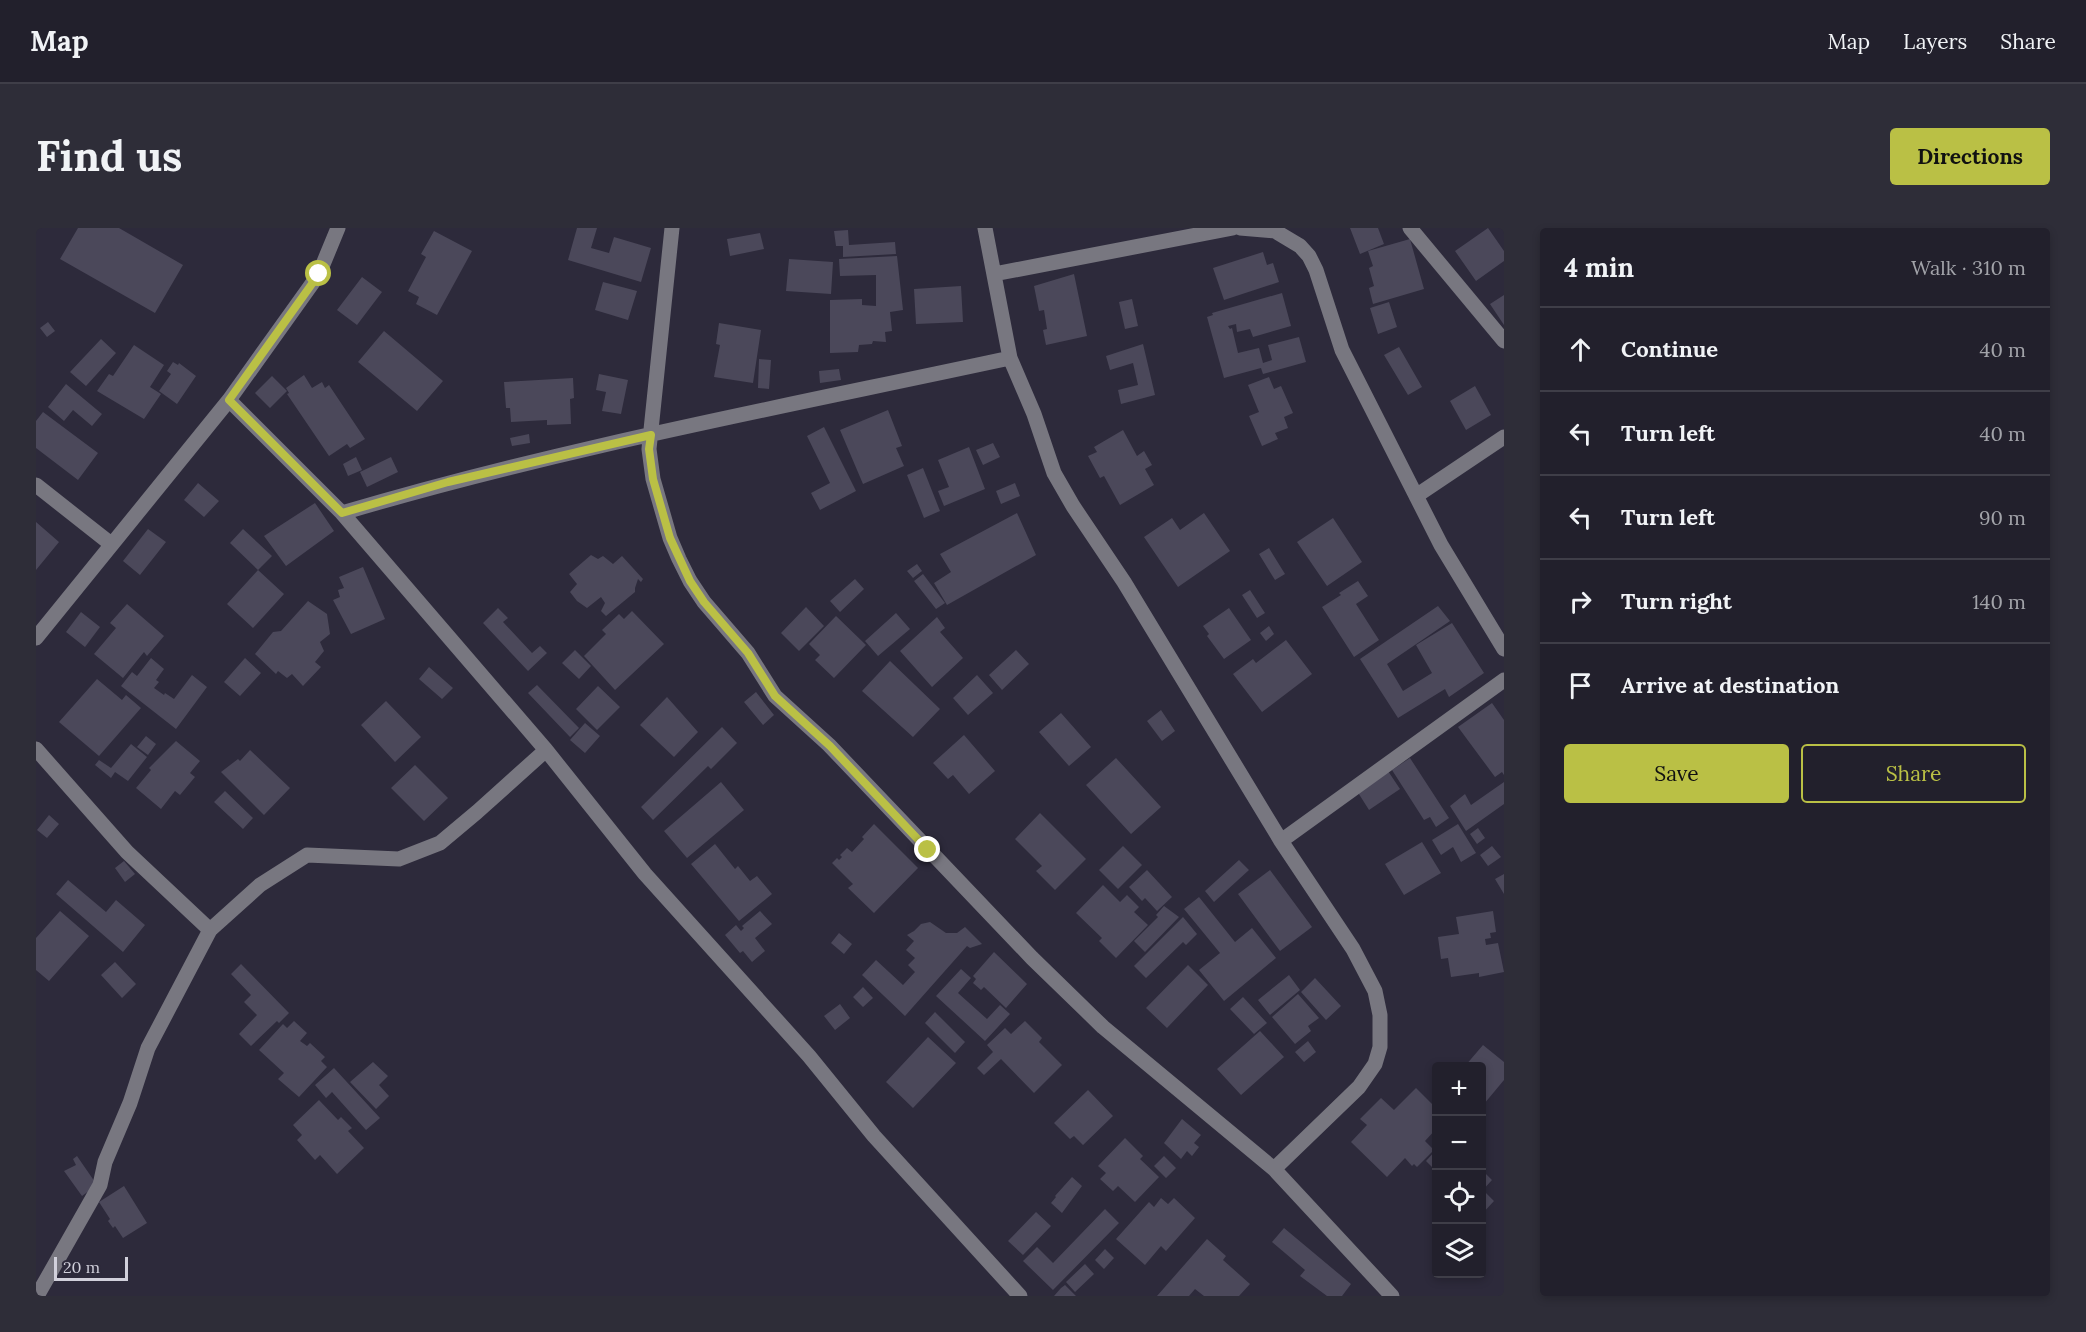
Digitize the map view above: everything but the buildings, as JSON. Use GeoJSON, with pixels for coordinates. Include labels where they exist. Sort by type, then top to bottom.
{"type":"FeatureCollection","features":[{"type":"Feature","properties":{"kind":"street"},"geometry":{"type":"LineString","coordinates":[[36,638],[229,400],[319,274],[338,228]]}},
{"type":"Feature","properties":{"kind":"street"},"geometry":{"type":"LineString","coordinates":[[672,228],[649,449],[653,479],[670,538],[690,581],[704,602],[748,653],[775,696],[830,746],[1032,958],[1095,1019],[1274,1169],[1392,1296]]}},
{"type":"Feature","properties":{"kind":"street"},"geometry":{"type":"LineString","coordinates":[[985,228],[1010,358],[1034,414],[1054,473],[1072,506],[1124,582],[1281,841],[1353,949],[1375,991],[1380,1015],[1380,1047],[1375,1064],[1359,1087],[1274,1169]]}},
{"type":"Feature","properties":{"kind":"street"},"geometry":{"type":"LineString","coordinates":[[994,274],[1233,228]]}},
{"type":"Feature","properties":{"kind":"street"},"geometry":{"type":"LineString","coordinates":[[1240,228],[1280,230],[1309,256],[1316,270],[1342,350],[1441,545],[1504,649]]}},
{"type":"Feature","properties":{"kind":"street"},"geometry":{"type":"LineString","coordinates":[[1410,228],[1504,341]]}},
{"type":"Feature","properties":{"kind":"street"},"geometry":{"type":"LineString","coordinates":[[342,513],[448,482],[651,435],[1010,358]]}},
{"type":"Feature","properties":{"kind":"street"},"geometry":{"type":"LineString","coordinates":[[229,400],[342,513],[546,750],[645,874],[809,1056],[874,1136],[1020,1296]]}},
{"type":"Feature","properties":{"kind":"street"},"geometry":{"type":"LineString","coordinates":[[1416,496],[1504,437]]}},
{"type":"Feature","properties":{"kind":"street"},"geometry":{"type":"LineString","coordinates":[[36,485],[111,544]]}},
{"type":"Feature","properties":{"kind":"street"},"geometry":{"type":"LineString","coordinates":[[1281,841],[1504,680]]}},
{"type":"Feature","properties":{"kind":"street"},"geometry":{"type":"LineString","coordinates":[[36,749],[127,852],[210,930]]}},
{"type":"Feature","properties":{"kind":"street"},"geometry":{"type":"LineString","coordinates":[[37,1296],[100,1185],[105,1162],[130,1103],[147,1048],[210,930],[260,885],[307,855],[399,859],[440,843],[546,750]]}},
{"type":"Feature","properties":{"kind":"route"},"geometry":{"type":"LineString","coordinates":[[319,274],[229,400],[342,513],[448,482],[651,435],[649,449],[653,479],[670,538],[690,581],[704,602],[748,653],[775,696],[830,746],[928,850]]}}]}
